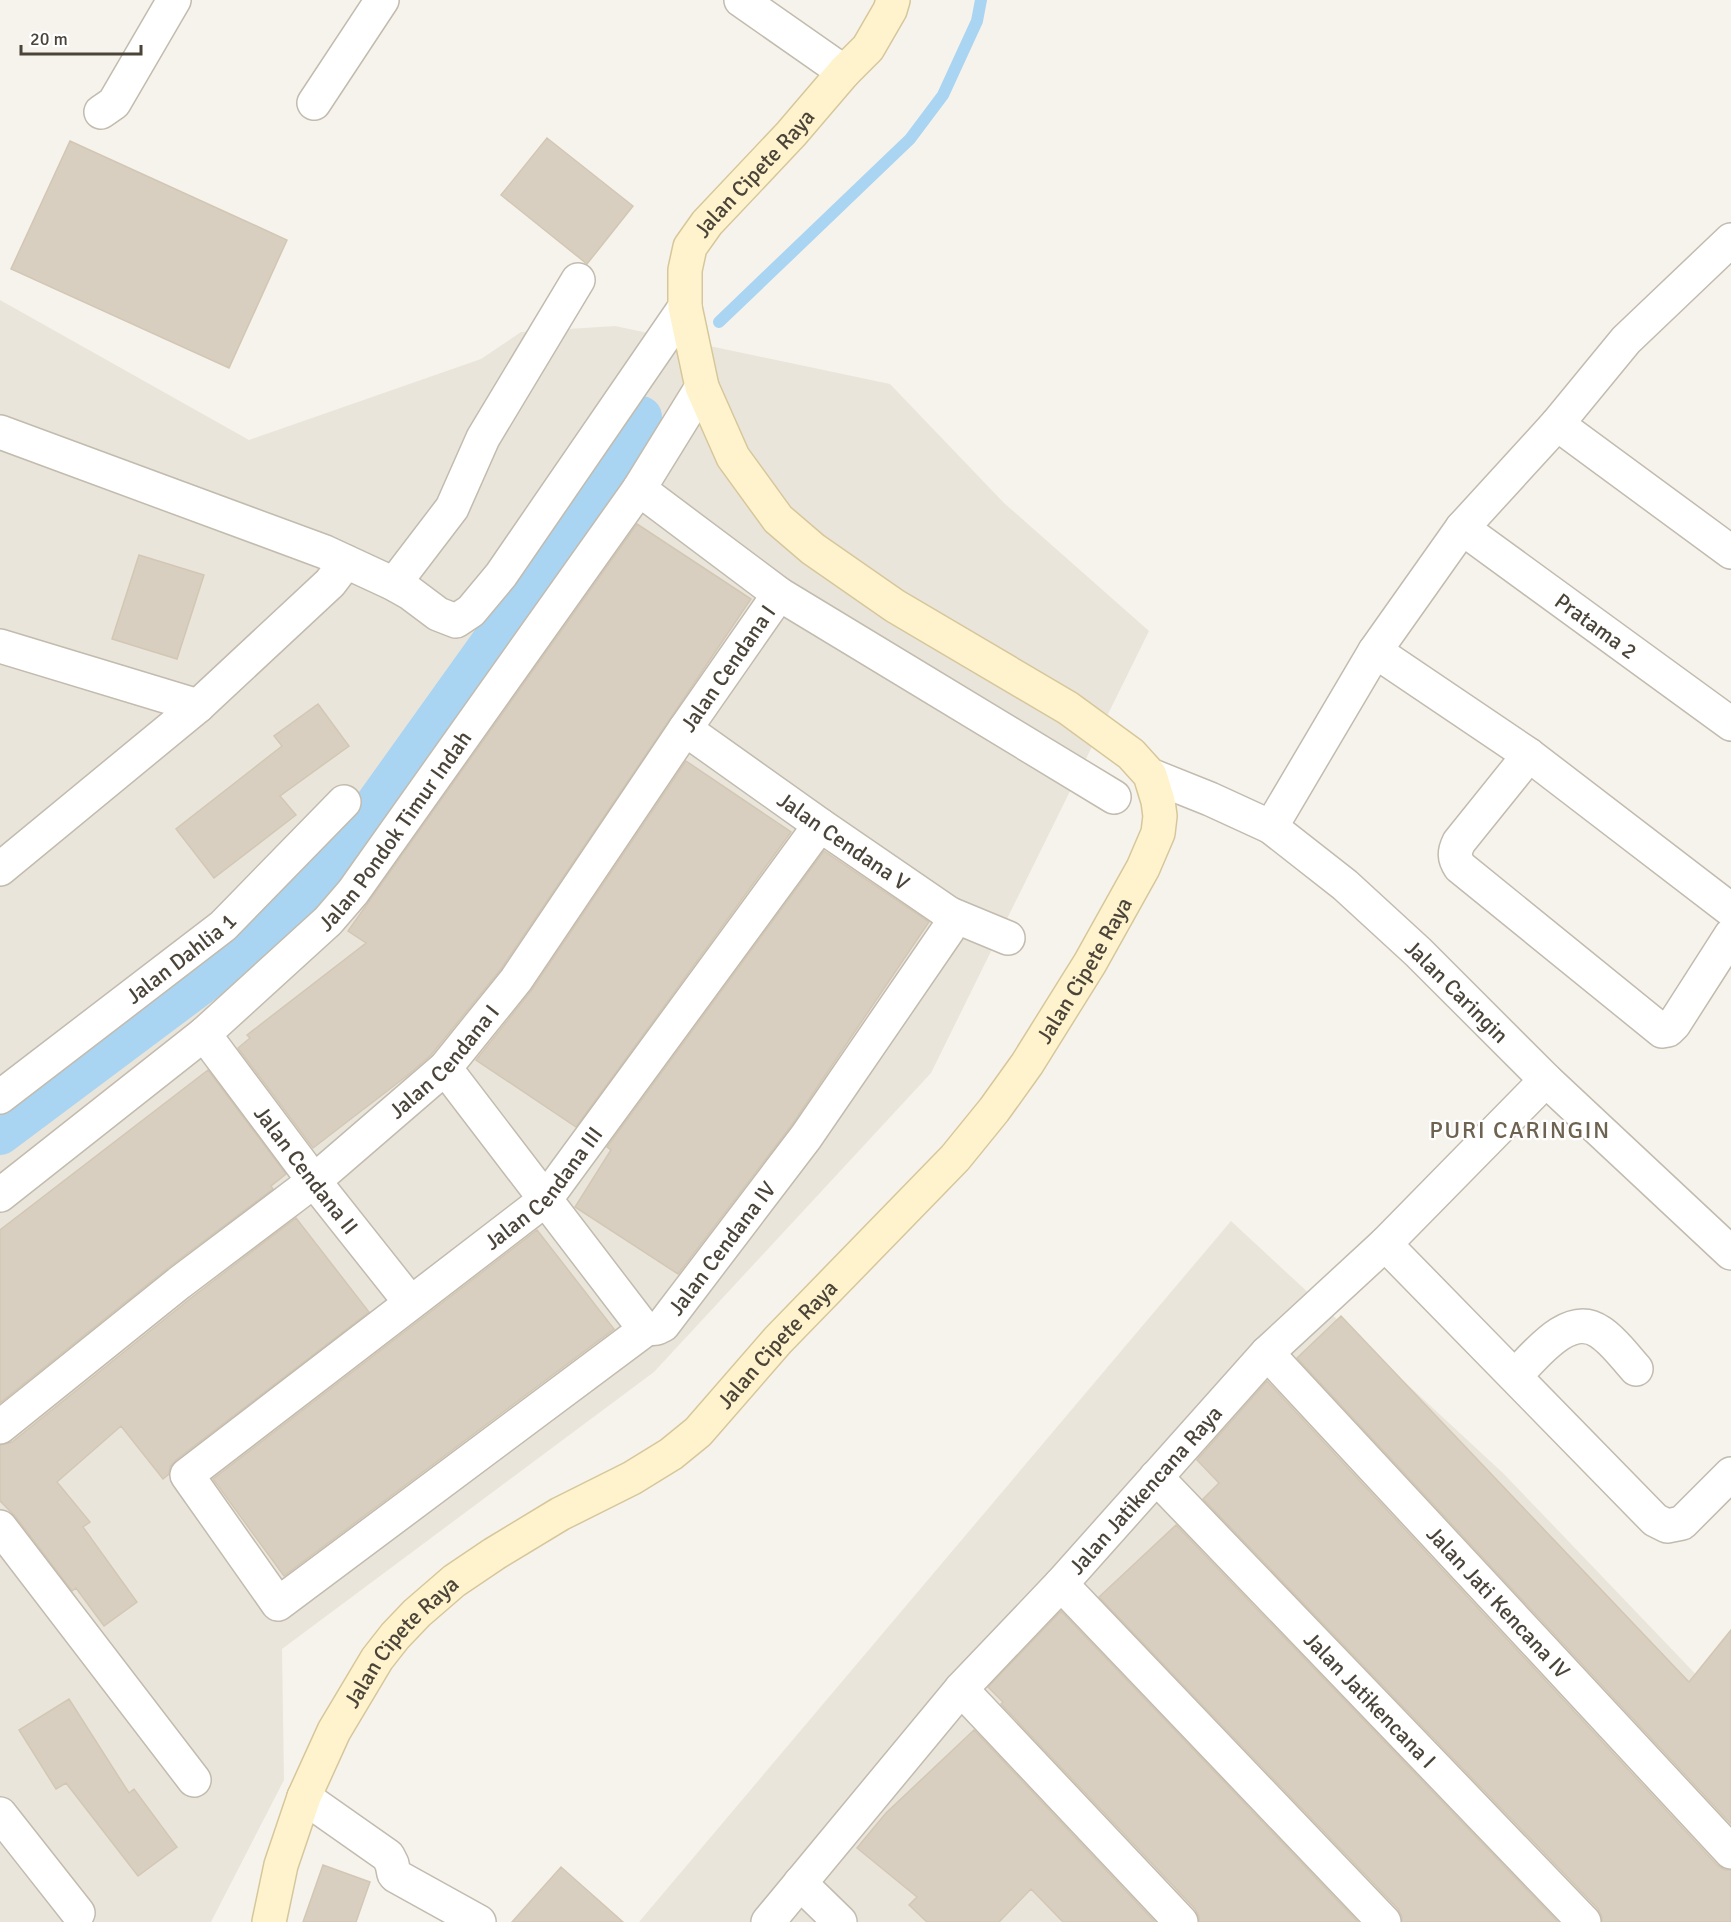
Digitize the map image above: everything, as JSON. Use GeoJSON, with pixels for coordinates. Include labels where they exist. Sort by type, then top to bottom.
{"type":"FeatureCollection","features":[{"type":"Feature","properties":{"kind":"main road","name":"Jalan Cipete Raya"},"geometry":{"type":"LineString","coordinates":[[269,1922],[281,1865],[304,1797],[334,1731],[377,1659],[395,1636],[417,1613],[454,1581],[494,1554],[560,1514],[632,1478],[671,1454],[698,1432],[778,1341],[955,1158],[1027,1064],[1090,963],[1143,868],[1158,833],[1160,816],[1158,801],[1150,775],[1131,754],[1068,708],[895,606],[813,549],[778,519],[732,457],[702,387],[685,307],[685,270],[690,247],[707,223],[868,48],[890,10],[893,0]]}},
{"type":"Feature","properties":{"kind":"street"},"geometry":{"type":"LineString","coordinates":[[101,112],[114,103],[174,0]]}},
{"type":"Feature","properties":{"kind":"street"},"geometry":{"type":"LineString","coordinates":[[314,103],[382,0]]}},
{"type":"Feature","properties":{"kind":"street"},"geometry":{"type":"LineString","coordinates":[[741,0],[844,72]]}},
{"type":"Feature","properties":{"kind":"street"},"geometry":{"type":"LineString","coordinates":[[1271,827],[1375,651],[1462,528],[1557,424],[1626,340],[1724,257]]}},
{"type":"Feature","properties":{"kind":"street"},"geometry":{"type":"LineString","coordinates":[[394,584],[452,508],[483,438],[578,280]]}},
{"type":"Feature","properties":{"kind":"street"},"geometry":{"type":"LineString","coordinates":[[0,432],[325,552],[394,584],[438,614],[456,621],[471,611],[501,575],[685,307]]}},
{"type":"Feature","properties":{"kind":"street","name":"Jalan Pondok Timur Indah"},"geometry":{"type":"LineString","coordinates":[[0,1195],[204,1034],[328,921],[353,892],[639,489],[702,387]]}},
{"type":"Feature","properties":{"kind":"street"},"geometry":{"type":"LineString","coordinates":[[1557,424],[1731,552]]}},
{"type":"Feature","properties":{"kind":"street"},"geometry":{"type":"LineString","coordinates":[[639,489],[778,594],[1114,797]]}},
{"type":"Feature","properties":{"kind":"street","name":"Pratama 2"},"geometry":{"type":"LineString","coordinates":[[1462,528],[1731,724]]}},
{"type":"Feature","properties":{"kind":"street"},"geometry":{"type":"LineString","coordinates":[[0,869],[198,706],[330,583],[346,562]]}},
{"type":"Feature","properties":{"kind":"street","name":"Jalan Cendana I"},"geometry":{"type":"LineString","coordinates":[[0,1427],[179,1283],[314,1180],[445,1068],[516,980],[778,594]]}},
{"type":"Feature","properties":{"kind":"street"},"geometry":{"type":"LineString","coordinates":[[2,649],[198,706]]}},
{"type":"Feature","properties":{"kind":"street"},"geometry":{"type":"LineString","coordinates":[[1375,651],[1529,755],[1731,910]]}},
{"type":"Feature","properties":{"kind":"street","name":"Jalan Cendana V"},"geometry":{"type":"LineString","coordinates":[[685,729],[950,914],[1008,938]]}},
{"type":"Feature","properties":{"kind":"street"},"geometry":{"type":"LineString","coordinates":[[1529,755],[1459,842],[1455,851],[1455,860],[1460,867],[1662,1031],[1668,1030],[1674,1024],[1731,935]]}},
{"type":"Feature","properties":{"kind":"street","name":"Jalan Caringin"},"geometry":{"type":"LineString","coordinates":[[1150,775],[1271,827],[1345,885],[1418,952],[1546,1080],[1731,1252]]}},
{"type":"Feature","properties":{"kind":"street","name":"Jalan Dahlia 1"},"geometry":{"type":"LineString","coordinates":[[0,1097],[223,926],[344,802]]}},
{"type":"Feature","properties":{"kind":"street","name":"Jalan Cendana III"},"geometry":{"type":"LineString","coordinates":[[646,1329],[278,1604],[187,1475],[545,1200],[820,825]]}},
{"type":"Feature","properties":{"kind":"street","name":"Jalan Cendana IV"},"geometry":{"type":"LineString","coordinates":[[445,1068],[646,1329],[657,1328],[663,1325],[806,1137],[948,930],[950,914]]}},
{"type":"Feature","properties":{"kind":"street","name":"Jalan Cendana II"},"geometry":{"type":"LineString","coordinates":[[204,1034],[410,1302]]}},
{"type":"Feature","properties":{"kind":"street","name":"Jalan Jatikencana Raya"},"geometry":{"type":"LineString","coordinates":[[768,1922],[962,1689],[1061,1584],[1267,1353],[1385,1244],[1546,1080]]}},
{"type":"Feature","properties":{"kind":"street"},"geometry":{"type":"LineString","coordinates":[[1385,1244],[1661,1524],[1674,1526],[1682,1523],[1731,1474]]}},
{"type":"Feature","properties":{"kind":"street"},"geometry":{"type":"LineString","coordinates":[[1515,1376],[1551,1340],[1574,1326],[1590,1326],[1602,1333],[1636,1369]]}},
{"type":"Feature","properties":{"kind":"street","name":"Jalan Jati Kencana IV"},"geometry":{"type":"LineString","coordinates":[[1267,1353],[1731,1852]]}},
{"type":"Feature","properties":{"kind":"street","name":"Jalan Jatikencana I"},"geometry":{"type":"LineString","coordinates":[[1156,1477],[1584,1922]]}},
{"type":"Feature","properties":{"kind":"street"},"geometry":{"type":"LineString","coordinates":[[0,1527],[194,1780]]}},
{"type":"Feature","properties":{"kind":"street"},"geometry":{"type":"LineString","coordinates":[[1061,1584],[1384,1922]]}},
{"type":"Feature","properties":{"kind":"street"},"geometry":{"type":"LineString","coordinates":[[962,1689],[1181,1922]]}},
{"type":"Feature","properties":{"kind":"street"},"geometry":{"type":"LineString","coordinates":[[304,1797],[388,1857],[392,1864],[393,1874],[479,1922]]}},
{"type":"Feature","properties":{"kind":"street"},"geometry":{"type":"LineString","coordinates":[[0,1814],[78,1913]]}},
{"type":"Feature","properties":{"kind":"street"},"geometry":{"type":"LineString","coordinates":[[800,1883],[840,1922]]}},
{"type":"Feature","properties":{"kind":"shaded area"},"geometry":{"type":"Polygon","coordinates":[[[0,300],[249,440],[481,359],[521,332],[615,326],[890,384],[1004,503],[1149,631],[931,1073],[654,1372],[282,1649],[284,1780],[211,1922],[0,1922],[0,300]]]}},
{"type":"Feature","properties":{"kind":"shaded area"},"geometry":{"type":"Polygon","coordinates":[[[1231,1221],[1504,1474],[1731,1711],[1731,1922],[639,1922],[1231,1221]]]}},
{"type":"Feature","properties":{"kind":"building"},"geometry":{"type":"Polygon","coordinates":[[[547,138],[633,206],[587,264],[501,195],[547,138]]]}},
{"type":"Feature","properties":{"kind":"building"},"geometry":{"type":"Polygon","coordinates":[[[70,141],[287,240],[229,368],[11,269],[70,141]]]}},
{"type":"Feature","properties":{"kind":"building"},"geometry":{"type":"Polygon","coordinates":[[[637,524],[751,599],[501,969],[431,1055],[313,1148],[238,1048],[250,1038],[247,1035],[366,943],[348,931],[637,524]]]}},
{"type":"Feature","properties":{"kind":"building"},"geometry":{"type":"Polygon","coordinates":[[[139,555],[204,575],[177,659],[112,639],[139,555]]]}},
{"type":"Feature","properties":{"kind":"building"},"geometry":{"type":"Polygon","coordinates":[[[318,704],[349,746],[280,796],[296,815],[214,878],[176,829],[282,746],[274,736],[318,704]]]}},
{"type":"Feature","properties":{"kind":"building"},"geometry":{"type":"Polygon","coordinates":[[[686,761],[791,832],[576,1127],[476,1060],[531,991],[686,761]]]}},
{"type":"Feature","properties":{"kind":"building"},"geometry":{"type":"Polygon","coordinates":[[[824,851],[929,922],[791,1126],[678,1274],[575,1207],[611,1150],[607,1147],[824,851]]]}},
{"type":"Feature","properties":{"kind":"building"},"geometry":{"type":"Polygon","coordinates":[[[208,1070],[286,1174],[271,1186],[273,1189],[168,1268],[0,1403],[0,1230],[208,1070]]]}},
{"type":"Feature","properties":{"kind":"building"},"geometry":{"type":"Polygon","coordinates":[[[296,1218],[369,1312],[176,1460],[170,1467],[169,1474],[163,1479],[121,1426],[57,1482],[90,1522],[83,1527],[137,1602],[104,1626],[76,1588],[72,1591],[15,1516],[0,1501],[0,1445],[12,1442],[191,1298],[296,1218]]]}},
{"type":"Feature","properties":{"kind":"building"},"geometry":{"type":"Polygon","coordinates":[[[537,1230],[614,1329],[284,1576],[213,1479],[537,1230]]]}},
{"type":"Feature","properties":{"kind":"building"},"geometry":{"type":"Polygon","coordinates":[[[1341,1316],[1689,1682],[1731,1630],[1731,1824],[1297,1358],[1341,1316]]]}},
{"type":"Feature","properties":{"kind":"building"},"geometry":{"type":"Polygon","coordinates":[[[1267,1381],[1717,1865],[1725,1870],[1731,1870],[1731,1922],[1602,1922],[1598,1909],[1203,1499],[1219,1483],[1197,1460],[1267,1381]]]}},
{"type":"Feature","properties":{"kind":"building"},"geometry":{"type":"Polygon","coordinates":[[[1176,1525],[1558,1922],[1402,1922],[1398,1909],[1099,1597],[1176,1525]]]}},
{"type":"Feature","properties":{"kind":"building"},"geometry":{"type":"Polygon","coordinates":[[[1061,1611],[1358,1922],[1199,1922],[1195,1909],[1001,1704],[1003,1702],[988,1687],[1061,1611]]]}},
{"type":"Feature","properties":{"kind":"building"},"geometry":{"type":"Polygon","coordinates":[[[69,1699],[129,1793],[134,1789],[177,1847],[138,1876],[66,1783],[56,1789],[19,1730],[69,1699]]]}},
{"type":"Feature","properties":{"kind":"building"},"geometry":{"type":"Polygon","coordinates":[[[974,1730],[1155,1922],[1063,1922],[1031,1889],[999,1922],[927,1922],[909,1905],[917,1897],[857,1848],[886,1813],[974,1730]]]}},
{"type":"Feature","properties":{"kind":"building"},"geometry":{"type":"Polygon","coordinates":[[[323,1865],[370,1882],[356,1922],[303,1922],[323,1865]]]}},
{"type":"Feature","properties":{"kind":"building"},"geometry":{"type":"Polygon","coordinates":[[[561,1867],[623,1922],[512,1922],[561,1867]]]}},
{"type":"Feature","properties":{"kind":"waterway"},"geometry":{"type":"LineString","coordinates":[[719,322],[910,139],[943,95],[977,21],[981,0]]}},
{"type":"Feature","properties":{"kind":"waterway"},"geometry":{"type":"LineString","coordinates":[[0,1134],[270,932],[332,866],[520,603],[641,417]]}},
{"type":"Feature","properties":{"kind":"district","name":"PURI CARINGIN"},"geometry":{"type":"Point","coordinates":[1520,1130]}}]}
